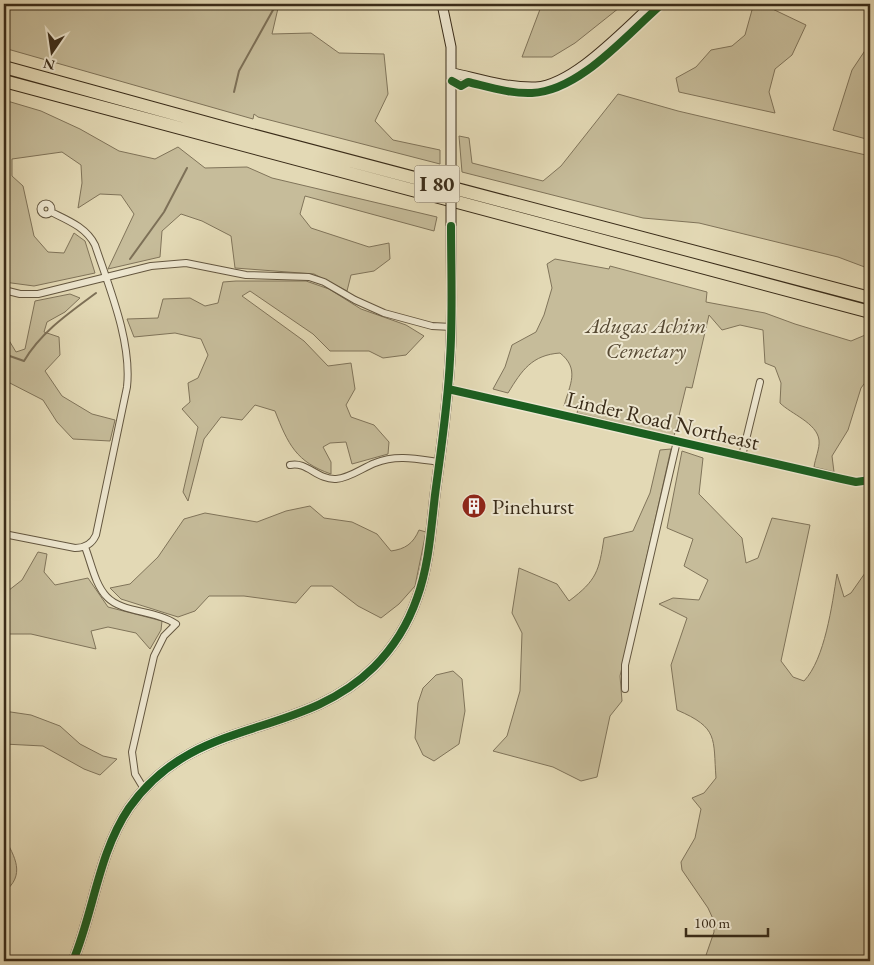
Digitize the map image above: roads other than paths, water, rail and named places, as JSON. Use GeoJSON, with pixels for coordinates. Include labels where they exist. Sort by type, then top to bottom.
{"type":"FeatureCollection","features":[{"type":"Feature","properties":{"kind":"highway","name":"I 80"},"geometry":{"type":"LineString","coordinates":[[4,67],[229,129],[870,298]]}},
{"type":"Feature","properties":{"kind":"highway","name":"I 80"},"geometry":{"type":"LineString","coordinates":[[4,81],[870,312]]}},
{"type":"Feature","properties":{"kind":"street"},"geometry":{"type":"LineString","coordinates":[[73,961],[106,852],[119,824],[144,789],[176,761],[202,746],[232,734],[298,714],[332,699],[357,682],[382,658],[404,627],[423,579],[440,462],[448,389],[452,327],[451,172],[453,73],[450,36],[442,4]]}},
{"type":"Feature","properties":{"kind":"street"},"geometry":{"type":"LineString","coordinates":[[453,73],[521,87],[550,84],[574,73],[653,4]]}},
{"type":"Feature","properties":{"kind":"street"},"geometry":{"type":"LineString","coordinates":[[4,534],[75,548],[85,547],[91,543],[96,535],[128,376],[125,345],[94,244],[77,225],[50,212]]}},
{"type":"Feature","properties":{"kind":"street"},"geometry":{"type":"LineString","coordinates":[[4,290],[20,294],[38,294],[105,277],[176,263],[246,275],[309,276],[384,313],[432,326],[452,327]]}},
{"type":"Feature","properties":{"kind":"street"},"geometry":{"type":"LineString","coordinates":[[742,456],[760,382]]}},
{"type":"Feature","properties":{"kind":"street","name":"Linder Road Northeast"},"geometry":{"type":"LineString","coordinates":[[448,389],[842,479],[856,482],[870,480]]}},
{"type":"Feature","properties":{"kind":"street"},"geometry":{"type":"LineString","coordinates":[[625,689],[625,665],[676,441]]}},
{"type":"Feature","properties":{"kind":"street"},"geometry":{"type":"LineString","coordinates":[[290,465],[300,464],[320,476],[333,479],[346,477],[372,464],[389,459],[409,458],[440,462]]}},
{"type":"Feature","properties":{"kind":"street"},"geometry":{"type":"LineString","coordinates":[[85,547],[102,591],[111,601],[165,617],[176,624],[161,642],[154,656],[132,752],[135,774],[144,789]]}},
{"type":"Feature","properties":{"kind":"waterway"},"geometry":{"type":"LineString","coordinates":[[234,92],[239,71],[273,10],[273,4]]}},
{"type":"Feature","properties":{"kind":"waterway"},"geometry":{"type":"LineString","coordinates":[[130,259],[164,212],[187,168]]}},
{"type":"Feature","properties":{"kind":"waterway"},"geometry":{"type":"LineString","coordinates":[[4,354],[24,361],[47,332],[96,293]]}},
{"type":"Feature","properties":{"kind":"place","name":"Pinehurst"},"geometry":{"type":"Point","coordinates":[474,506]}},
{"type":"Feature","properties":{"kind":"park label","name":"Adugas Achim Cemetary"},"geometry":{"type":"Point","coordinates":[646,338]}}]}
